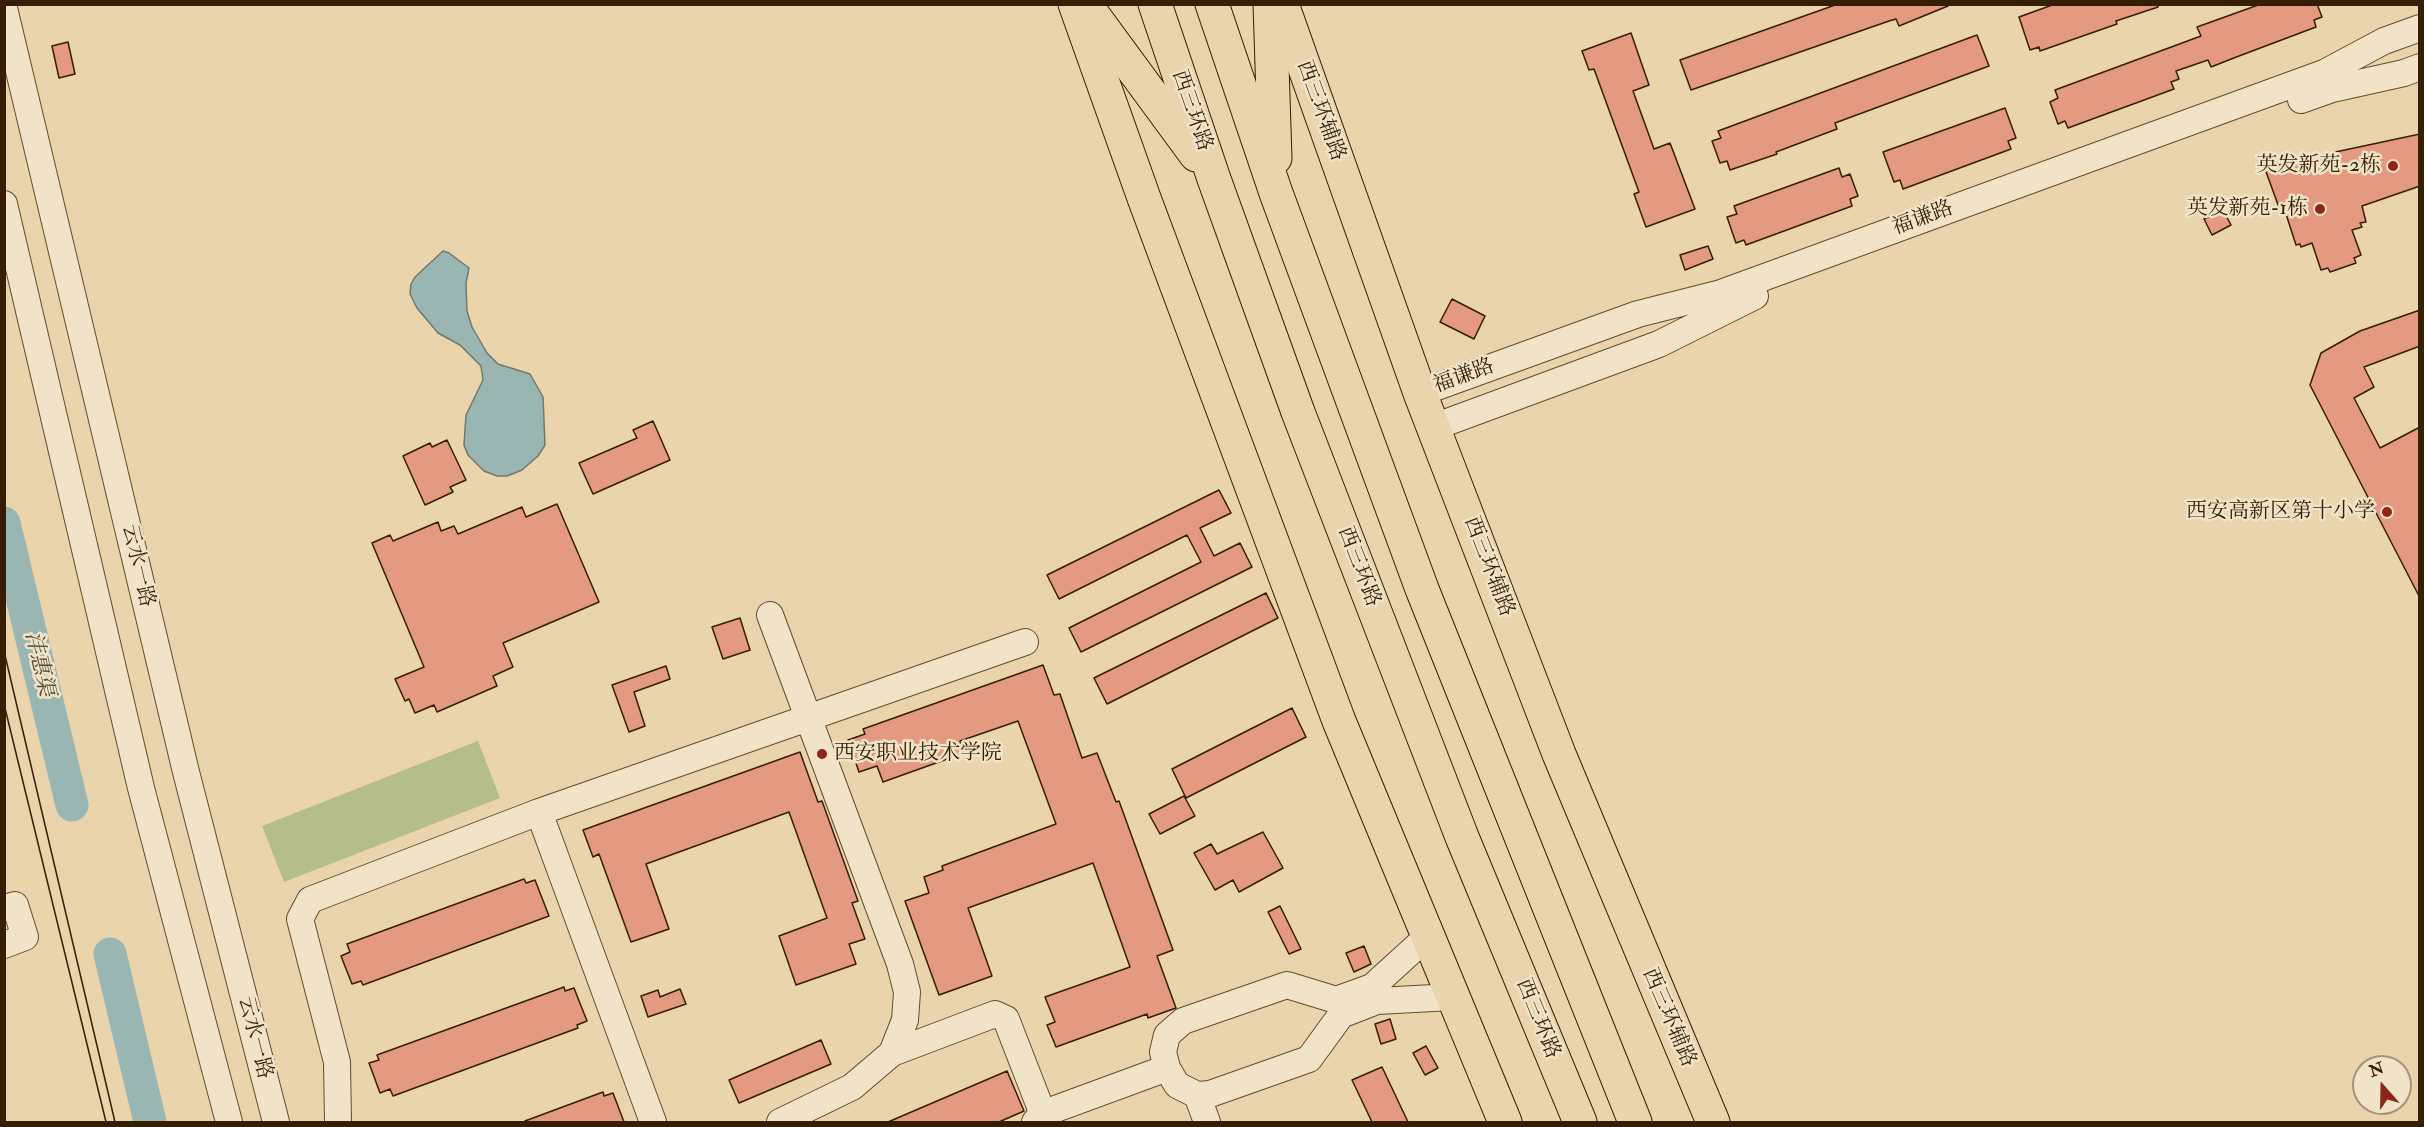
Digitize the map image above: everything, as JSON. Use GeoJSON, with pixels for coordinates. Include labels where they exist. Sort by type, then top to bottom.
{"type":"FeatureCollection","features":[{"type":"Feature","properties":{"kind":"main road"},"geometry":{"type":"LineString","coordinates":[[1075,4],[1144,198],[1339,721],[1504,1122]]}},
{"type":"Feature","properties":{"kind":"main road"},"geometry":{"type":"LineString","coordinates":[[1084,4],[1214,179]]}},
{"type":"Feature","properties":{"kind":"main road","name":"西三环路"},"geometry":{"type":"LineString","coordinates":[[1155,4],[1214,179],[1298,412],[1457,825],[1580,1122]]}},
{"type":"Feature","properties":{"kind":"main road"},"geometry":{"type":"LineString","coordinates":[[1212,4],[1276,193],[1422,588],[1635,1122]]}},
{"type":"Feature","properties":{"kind":"main road"},"geometry":{"type":"LineString","coordinates":[[1270,4],[1276,193]]}},
{"type":"Feature","properties":{"kind":"main road","name":"西三环辅路"},"geometry":{"type":"LineString","coordinates":[[1282,4],[1420,393],[1559,754],[1713,1122]]}},
{"type":"Feature","properties":{"kind":"street","name":"云水一路"},"geometry":{"type":"LineString","coordinates":[[4,8],[183,760],[276,1122]]}},
{"type":"Feature","properties":{"kind":"street","name":"福谦路"},"geometry":{"type":"LineString","coordinates":[[1420,393],[1638,314],[1721,293],[2324,73],[2384,41],[2420,28]]}},
{"type":"Feature","properties":{"kind":"street","name":"福谦路"},"geometry":{"type":"LineString","coordinates":[[1434,427],[1659,344],[1743,301],[2332,89],[2404,73],[2420,67]]}},
{"type":"Feature","properties":{"kind":"street"},"geometry":{"type":"LineString","coordinates":[[4,204],[141,788],[229,1122]]}},
{"type":"Feature","properties":{"kind":"street"},"geometry":{"type":"LineString","coordinates":[[770,615],[900,964],[907,993],[905,1020],[892,1053]]}},
{"type":"Feature","properties":{"kind":"street"},"geometry":{"type":"LineString","coordinates":[[338,1122],[337,1062],[300,919],[310,900],[539,812],[1025,642]]}},
{"type":"Feature","properties":{"kind":"street"},"geometry":{"type":"LineString","coordinates":[[539,812],[653,1122]]}},
{"type":"Feature","properties":{"kind":"street"},"geometry":{"type":"LineString","coordinates":[[4,908],[15,905],[25,937],[4,945]]}},
{"type":"Feature","properties":{"kind":"street"},"geometry":{"type":"LineString","coordinates":[[1428,936],[1372,987],[1336,1000],[1287,985],[1183,1021],[1167,1035],[1163,1052],[1167,1068],[1177,1085],[1197,1095],[1210,1094],[1309,1059],[1341,1015],[1377,1001],[1453,997]]}},
{"type":"Feature","properties":{"kind":"street"},"geometry":{"type":"LineString","coordinates":[[786,1122],[852,1087],[892,1053],[995,1014],[1006,1019],[1041,1120],[1167,1068]]}},
{"type":"Feature","properties":{"kind":"street"},"geometry":{"type":"LineString","coordinates":[[1197,1095],[1207,1122]]}},
{"type":"Feature","properties":{"kind":"green space"},"geometry":{"type":"Polygon","coordinates":[[[478,741],[500,798],[284,882],[262,826],[478,741]]]}},
{"type":"Feature","properties":{"kind":"water"},"geometry":{"type":"Polygon","coordinates":[[[443,251],[469,268],[466,283],[467,311],[472,327],[487,353],[498,364],[530,374],[543,397],[545,445],[538,456],[522,470],[507,476],[497,476],[484,471],[468,455],[464,445],[466,415],[483,380],[481,366],[460,345],[438,333],[417,308],[410,294],[411,284],[415,277],[443,251]]]}},
{"type":"Feature","properties":{"kind":"building"},"geometry":{"type":"Polygon","coordinates":[[[1838,4],[1948,4],[1948,6],[1899,26],[1896,19],[1889,21],[1691,90],[1680,60],[1838,4]]]}},
{"type":"Feature","properties":{"kind":"building"},"geometry":{"type":"Polygon","coordinates":[[[2055,4],[2158,4],[2158,7],[2040,51],[2039,47],[2030,50],[2019,17],[2055,4]]]}},
{"type":"Feature","properties":{"kind":"building"},"geometry":{"type":"Polygon","coordinates":[[[2261,4],[2317,4],[2322,17],[2314,20],[2316,27],[2211,67],[2208,60],[2176,71],[2179,79],[2171,82],[2174,89],[2068,128],[2065,121],[2058,124],[2050,102],[2058,98],[2055,90],[2201,36],[2197,27],[2261,4]]]}},
{"type":"Feature","properties":{"kind":"building"},"geometry":{"type":"Polygon","coordinates":[[[1631,33],[1649,85],[1633,91],[1654,149],[1670,143],[1695,209],[1646,227],[1634,194],[1639,192],[1594,69],[1589,70],[1582,51],[1631,33]]]}},
{"type":"Feature","properties":{"kind":"building"},"geometry":{"type":"Polygon","coordinates":[[[1977,35],[1989,66],[1835,123],[1837,129],[1776,152],[1777,154],[1730,170],[1727,161],[1720,163],[1712,141],[1721,138],[1718,131],[1977,35]]]}},
{"type":"Feature","properties":{"kind":"building"},"geometry":{"type":"Polygon","coordinates":[[[68,42],[75,74],[59,78],[52,46],[68,42]]]}},
{"type":"Feature","properties":{"kind":"building"},"geometry":{"type":"Polygon","coordinates":[[[2005,108],[2016,138],[2008,141],[2011,149],[1903,189],[1900,180],[1894,182],[1883,152],[2005,108]]]}},
{"type":"Feature","properties":{"kind":"building","name":"英发新苑-1栋"},"geometry":{"type":"Polygon","coordinates":[[[2420,134],[2420,186],[2362,206],[2366,222],[2360,223],[2362,227],[2352,230],[2361,255],[2354,258],[2356,263],[2330,272],[2328,268],[2321,270],[2312,243],[2301,247],[2300,244],[2296,245],[2285,211],[2281,213],[2265,169],[2420,134]]]}},
{"type":"Feature","properties":{"kind":"building"},"geometry":{"type":"Polygon","coordinates":[[[1839,168],[1842,177],[1850,174],[1858,196],[1850,199],[1852,206],[1746,245],[1744,240],[1736,243],[1727,217],[1737,214],[1734,206],[1839,168]]]}},
{"type":"Feature","properties":{"kind":"building"},"geometry":{"type":"Polygon","coordinates":[[[2223,210],[2231,225],[2212,235],[2204,219],[2223,210]]]}},
{"type":"Feature","properties":{"kind":"building"},"geometry":{"type":"Polygon","coordinates":[[[1708,246],[1713,259],[1685,270],[1680,255],[1708,246]]]}},
{"type":"Feature","properties":{"kind":"building"},"geometry":{"type":"Polygon","coordinates":[[[1452,299],[1485,316],[1474,339],[1440,322],[1452,299]]]}},
{"type":"Feature","properties":{"kind":"building"},"geometry":{"type":"Polygon","coordinates":[[[2420,310],[2420,346],[2364,367],[2374,387],[2354,398],[2380,448],[2420,427],[2420,598],[2310,385],[2321,353],[2360,331],[2420,310]]]}},
{"type":"Feature","properties":{"kind":"building"},"geometry":{"type":"Polygon","coordinates":[[[653,421],[670,460],[593,494],[579,463],[637,438],[633,430],[653,421]]]}},
{"type":"Feature","properties":{"kind":"building"},"geometry":{"type":"Polygon","coordinates":[[[447,440],[466,480],[450,487],[453,492],[425,505],[403,456],[430,443],[432,447],[447,440]]]}},
{"type":"Feature","properties":{"kind":"building"},"geometry":{"type":"Polygon","coordinates":[[[1219,490],[1231,513],[1200,528],[1214,556],[1240,543],[1252,567],[1081,652],[1069,628],[1201,562],[1187,535],[1059,599],[1047,575],[1219,490]]]}},
{"type":"Feature","properties":{"kind":"building"},"geometry":{"type":"Polygon","coordinates":[[[557,504],[599,602],[503,643],[513,667],[493,676],[497,686],[437,712],[434,705],[415,713],[409,699],[405,701],[395,679],[424,667],[372,543],[390,535],[393,541],[438,522],[441,531],[454,526],[458,534],[522,507],[526,517],[557,504]]]}},
{"type":"Feature","properties":{"kind":"building"},"geometry":{"type":"Polygon","coordinates":[[[1266,593],[1278,618],[1107,704],[1094,678],[1266,593]]]}},
{"type":"Feature","properties":{"kind":"building"},"geometry":{"type":"Polygon","coordinates":[[[740,618],[750,650],[723,659],[712,627],[740,618]]]}},
{"type":"Feature","properties":{"kind":"building"},"geometry":{"type":"Polygon","coordinates":[[[1043,665],[1054,695],[1060,694],[1082,758],[1097,753],[1116,802],[1119,801],[1173,950],[1157,956],[1176,1008],[1148,1018],[1147,1014],[1056,1047],[1047,1025],[1055,1022],[1045,997],[1130,967],[1093,863],[968,908],[992,976],[939,995],[905,901],[929,893],[924,877],[943,870],[942,866],[1056,824],[1018,721],[960,741],[964,753],[883,782],[877,766],[859,772],[848,740],[865,734],[863,729],[1043,665]]]}},
{"type":"Feature","properties":{"kind":"building"},"geometry":{"type":"Polygon","coordinates":[[[666,666],[670,679],[634,692],[645,726],[629,732],[612,685],[666,666]]]}},
{"type":"Feature","properties":{"kind":"building"},"geometry":{"type":"Polygon","coordinates":[[[1292,708],[1306,737],[1186,798],[1172,769],[1292,708]]]}},
{"type":"Feature","properties":{"kind":"building"},"geometry":{"type":"Polygon","coordinates":[[[800,752],[818,802],[822,801],[858,901],[852,903],[865,939],[849,944],[856,964],[796,985],[779,936],[827,918],[789,812],[646,864],[669,929],[631,942],[599,854],[593,857],[583,830],[800,752]]]}},
{"type":"Feature","properties":{"kind":"building"},"geometry":{"type":"Polygon","coordinates":[[[1184,796],[1195,816],[1160,834],[1149,814],[1184,796]]]}},
{"type":"Feature","properties":{"kind":"building"},"geometry":{"type":"Polygon","coordinates":[[[1263,832],[1283,868],[1239,892],[1233,880],[1215,890],[1194,853],[1211,844],[1217,854],[1263,832]]]}},
{"type":"Feature","properties":{"kind":"building"},"geometry":{"type":"Polygon","coordinates":[[[524,879],[526,883],[535,880],[549,916],[363,985],[361,981],[352,984],[341,956],[350,952],[347,944],[524,879]]]}},
{"type":"Feature","properties":{"kind":"building"},"geometry":{"type":"Polygon","coordinates":[[[1280,906],[1301,949],[1289,954],[1268,912],[1280,906]]]}},
{"type":"Feature","properties":{"kind":"building"},"geometry":{"type":"Polygon","coordinates":[[[1364,946],[1371,964],[1354,972],[1346,953],[1364,946]]]}},
{"type":"Feature","properties":{"kind":"building"},"geometry":{"type":"Polygon","coordinates":[[[564,987],[565,991],[574,988],[587,1021],[577,1025],[578,1028],[393,1096],[390,1089],[380,1093],[369,1063],[379,1060],[377,1055],[564,987]]]}},
{"type":"Feature","properties":{"kind":"building"},"geometry":{"type":"Polygon","coordinates":[[[680,989],[686,1004],[648,1017],[641,996],[658,990],[660,997],[680,989]]]}},
{"type":"Feature","properties":{"kind":"building"},"geometry":{"type":"Polygon","coordinates":[[[1390,1019],[1396,1039],[1381,1044],[1375,1024],[1390,1019]]]}},
{"type":"Feature","properties":{"kind":"building"},"geometry":{"type":"Polygon","coordinates":[[[821,1040],[831,1064],[739,1103],[729,1080],[821,1040]]]}},
{"type":"Feature","properties":{"kind":"building"},"geometry":{"type":"Polygon","coordinates":[[[1426,1046],[1438,1068],[1425,1075],[1413,1053],[1426,1046]]]}},
{"type":"Feature","properties":{"kind":"building"},"geometry":{"type":"Polygon","coordinates":[[[1382,1067],[1408,1122],[1372,1122],[1352,1080],[1382,1067]]]}},
{"type":"Feature","properties":{"kind":"building"},"geometry":{"type":"Polygon","coordinates":[[[1007,1071],[1024,1111],[999,1122],[888,1122],[1007,1071]]]}},
{"type":"Feature","properties":{"kind":"building"},"geometry":{"type":"Polygon","coordinates":[[[603,1092],[604,1096],[613,1093],[624,1122],[525,1122],[525,1121],[603,1092]]]}},
{"type":"Feature","properties":{"kind":"waterway","name":"沣惠渠"},"geometry":{"type":"LineString","coordinates":[[4,523],[72,805]]}},
{"type":"Feature","properties":{"kind":"waterway","name":"沣惠渠"},"geometry":{"type":"LineString","coordinates":[[110,954],[150,1122]]}},
{"type":"Feature","properties":{"kind":"tram line"},"geometry":{"type":"LineString","coordinates":[[4,651],[115,1122]]}},
{"type":"Feature","properties":{"kind":"tram line"},"geometry":{"type":"LineString","coordinates":[[4,704],[106,1122]]}},
{"type":"Feature","properties":{"kind":"place","name":"英发新苑-2栋"},"geometry":{"type":"Point","coordinates":[2393,166]}},
{"type":"Feature","properties":{"kind":"place","name":"英发新苑-1栋"},"geometry":{"type":"Point","coordinates":[2320,209]}},
{"type":"Feature","properties":{"kind":"place","name":"西安高新区第十小学"},"geometry":{"type":"Point","coordinates":[2387,512]}},
{"type":"Feature","properties":{"kind":"place","name":"西安职业技术学院"},"geometry":{"type":"Point","coordinates":[822,754]}}]}
